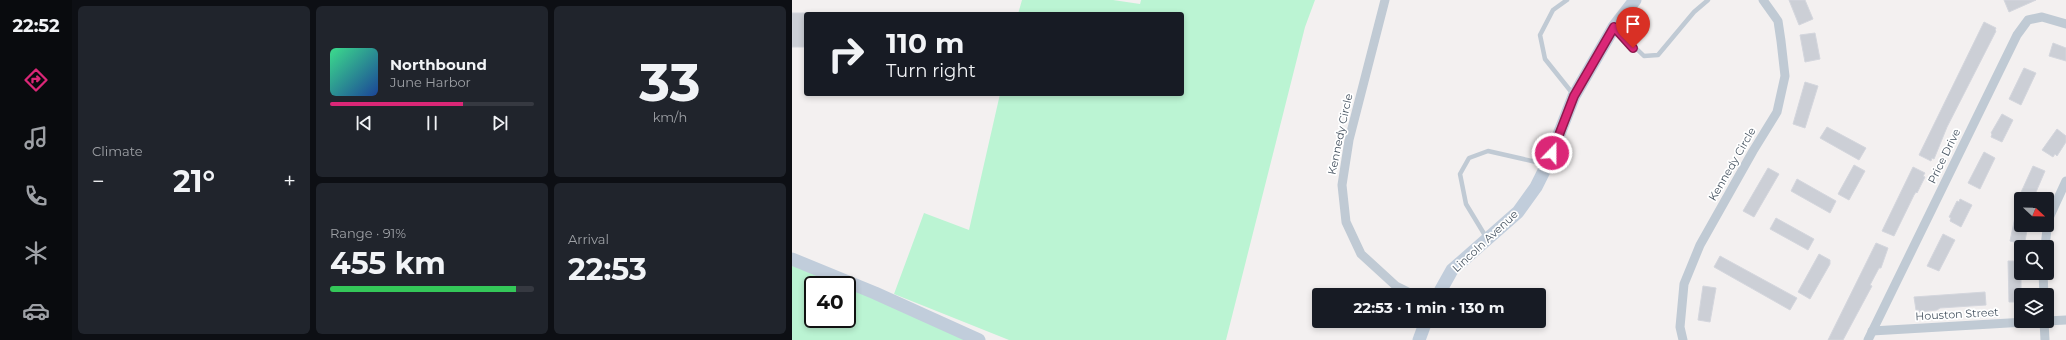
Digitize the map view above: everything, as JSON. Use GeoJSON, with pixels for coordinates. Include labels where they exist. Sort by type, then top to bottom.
{"type":"FeatureCollection","features":[{"type":"Feature","properties":{"kind":"street","name":"Kennedy Circle"},"geometry":{"type":"LineString","coordinates":[[1385,0],[1349,140],[1342,186],[1346,222],[1361,254],[1400,288]]}},
{"type":"Feature","properties":{"kind":"street","name":"Lincoln Avenue"},"geometry":{"type":"LineString","coordinates":[[1442,288],[1452,270],[1518,212],[1536,187],[1547,165],[1574,96],[1614,27],[1635,0]]}},
{"type":"Feature","properties":{"kind":"street","name":"Kennedy Circle"},"geometry":{"type":"LineString","coordinates":[[1683,340],[1680,327],[1684,284],[1700,245],[1753,151],[1777,112],[1785,76],[1782,41],[1778,21],[1763,0]]}},
{"type":"Feature","properties":{"kind":"street","name":"Price Drive"},"geometry":{"type":"LineString","coordinates":[[1868,340],[2018,35],[2028,20],[2042,17],[2066,24]]}},
{"type":"Feature","properties":{"kind":"street"},"geometry":{"type":"LineString","coordinates":[[2046,240],[2048,220],[2066,181]]}},
{"type":"Feature","properties":{"kind":"street"},"geometry":{"type":"LineString","coordinates":[[792,259],[875,293],[980,340]]}},
{"type":"Feature","properties":{"kind":"street","name":"Houston Street"},"geometry":{"type":"LineString","coordinates":[[2054,321],[2066,320]]}},
{"type":"Feature","properties":{"kind":"street","name":"Houston Street"},"geometry":{"type":"LineString","coordinates":[[1872,331],[2014,323]]}},
{"type":"Feature","properties":{"kind":"street"},"geometry":{"type":"LineString","coordinates":[[1419,340],[1423,328]]}},
{"type":"Feature","properties":{"kind":"street"},"geometry":{"type":"LineString","coordinates":[[2045,328],[2045,340]]}},
{"type":"Feature","properties":{"kind":"lane"},"geometry":{"type":"LineString","coordinates":[[1566,0],[1553,10],[1540,35],[1545,60],[1574,96]]}},
{"type":"Feature","properties":{"kind":"lane"},"geometry":{"type":"LineString","coordinates":[[1614,27],[1644,56],[1658,55],[1694,12],[1708,0]]}},
{"type":"Feature","properties":{"kind":"lane"},"geometry":{"type":"LineString","coordinates":[[1487,238],[1466,204],[1460,174],[1469,158],[1488,151],[1547,165]]}},
{"type":"Feature","properties":{"kind":"green space"},"geometry":{"type":"Polygon","coordinates":[[[1022,0],[1113,0],[1140,4],[1141,0],[1315,0],[1305,27],[1226,340],[1009,340],[894,294],[924,213],[969,230],[1000,96],[1184,96],[1184,12],[1019,12],[1022,0]]]}},
{"type":"Feature","properties":{"kind":"green space"},"geometry":{"type":"Polygon","coordinates":[[[792,259],[831,276],[804,276],[804,328],[856,328],[856,287],[979,340],[792,340],[792,259]]]}},
{"type":"Feature","properties":{"kind":"building"},"geometry":{"type":"Polygon","coordinates":[[[1789,0],[1805,0],[1813,19],[1799,25],[1789,0]]]}},
{"type":"Feature","properties":{"kind":"building"},"geometry":{"type":"Polygon","coordinates":[[[2004,0],[2036,0],[2009,12],[2004,0]]]}},
{"type":"Feature","properties":{"kind":"building"},"geometry":{"type":"Polygon","coordinates":[[[792,13],[804,13],[804,47],[792,47],[792,13]]]}},
{"type":"Feature","properties":{"kind":"building"},"geometry":{"type":"Polygon","coordinates":[[[1984,22],[1996,28],[1996,31],[1947,127],[1934,159],[1932,158],[1931,161],[1919,155],[1984,22]]]}},
{"type":"Feature","properties":{"kind":"building"},"geometry":{"type":"Polygon","coordinates":[[[1815,33],[1820,59],[1805,62],[1800,35],[1815,33]]]}},
{"type":"Feature","properties":{"kind":"building"},"geometry":{"type":"Polygon","coordinates":[[[2053,43],[2066,48],[2066,61],[2049,56],[2053,43]]]}},
{"type":"Feature","properties":{"kind":"building"},"geometry":{"type":"Polygon","coordinates":[[[2024,68],[2036,73],[2021,105],[2009,99],[2024,68]]]}},
{"type":"Feature","properties":{"kind":"building"},"geometry":{"type":"Polygon","coordinates":[[[1805,82],[1818,86],[1805,128],[1793,124],[1805,82]]]}},
{"type":"Feature","properties":{"kind":"building"},"geometry":{"type":"Polygon","coordinates":[[[2002,114],[2013,120],[2002,142],[1991,137],[1991,133],[2002,114]]]}},
{"type":"Feature","properties":{"kind":"building"},"geometry":{"type":"Polygon","coordinates":[[[1827,127],[1866,148],[1859,160],[1820,138],[1827,127]]]}},
{"type":"Feature","properties":{"kind":"building"},"geometry":{"type":"Polygon","coordinates":[[[2057,129],[2066,136],[2066,142],[2057,156],[2055,154],[2053,157],[2042,150],[2057,129]]]}},
{"type":"Feature","properties":{"kind":"building"},"geometry":{"type":"Polygon","coordinates":[[[1984,152],[1995,158],[1980,189],[1968,183],[1984,152]]]}},
{"type":"Feature","properties":{"kind":"building"},"geometry":{"type":"Polygon","coordinates":[[[1854,165],[1865,171],[1849,200],[1838,194],[1854,165]]]}},
{"type":"Feature","properties":{"kind":"building"},"geometry":{"type":"Polygon","coordinates":[[[2033,166],[2045,171],[2036,192],[2021,192],[2033,166]]]}},
{"type":"Feature","properties":{"kind":"building"},"geometry":{"type":"Polygon","coordinates":[[[1913,167],[1925,173],[1923,176],[1925,177],[1917,193],[1916,192],[1914,195],[1894,236],[1882,231],[1913,167]]]}},
{"type":"Feature","properties":{"kind":"building"},"geometry":{"type":"Polygon","coordinates":[[[1768,168],[1779,174],[1754,217],[1743,211],[1768,168]]]}},
{"type":"Feature","properties":{"kind":"building"},"geometry":{"type":"Polygon","coordinates":[[[1797,179],[1836,201],[1830,213],[1791,191],[1797,179]]]}},
{"type":"Feature","properties":{"kind":"building"},"geometry":{"type":"Polygon","coordinates":[[[1960,199],[1972,205],[1961,227],[1950,221],[1951,218],[1949,217],[1957,201],[1959,202],[1960,199]]]}},
{"type":"Feature","properties":{"kind":"building"},"geometry":{"type":"Polygon","coordinates":[[[1776,218],[1814,239],[1808,250],[1770,229],[1776,218]]]}},
{"type":"Feature","properties":{"kind":"building"},"geometry":{"type":"Polygon","coordinates":[[[2014,222],[2014,232],[2027,232],[2025,240],[2014,240],[2014,242],[2010,241],[2014,222]]]}},
{"type":"Feature","properties":{"kind":"building"},"geometry":{"type":"Polygon","coordinates":[[[1943,234],[1955,240],[1939,271],[1927,266],[1943,234]]]}},
{"type":"Feature","properties":{"kind":"building"},"geometry":{"type":"Polygon","coordinates":[[[1876,243],[1888,248],[1881,268],[1879,268],[1870,285],[1872,286],[1843,340],[1828,340],[1876,243]]]}},
{"type":"Feature","properties":{"kind":"building"},"geometry":{"type":"Polygon","coordinates":[[[1819,254],[1830,260],[1830,264],[1810,299],[1798,292],[1819,254]]]}},
{"type":"Feature","properties":{"kind":"building"},"geometry":{"type":"Polygon","coordinates":[[[1720,256],[1797,298],[1790,310],[1714,267],[1720,256]]]}},
{"type":"Feature","properties":{"kind":"building"},"geometry":{"type":"Polygon","coordinates":[[[2008,261],[2014,261],[2014,280],[2021,280],[2021,288],[2014,288],[2014,302],[2009,302],[2008,261]]]}},
{"type":"Feature","properties":{"kind":"building"},"geometry":{"type":"Polygon","coordinates":[[[1703,286],[1716,288],[1710,322],[1698,320],[1703,286]]]}},
{"type":"Feature","properties":{"kind":"building"},"geometry":{"type":"Polygon","coordinates":[[[1985,292],[1986,305],[1940,308],[1937,310],[1919,312],[1919,310],[1916,310],[1914,297],[1985,292]]]}},
{"type":"Feature","properties":{"kind":"route"},"geometry":{"type":"LineString","coordinates":[[1552,153],[1574,96],[1596,55],[1614,27],[1633,48]]}}]}
